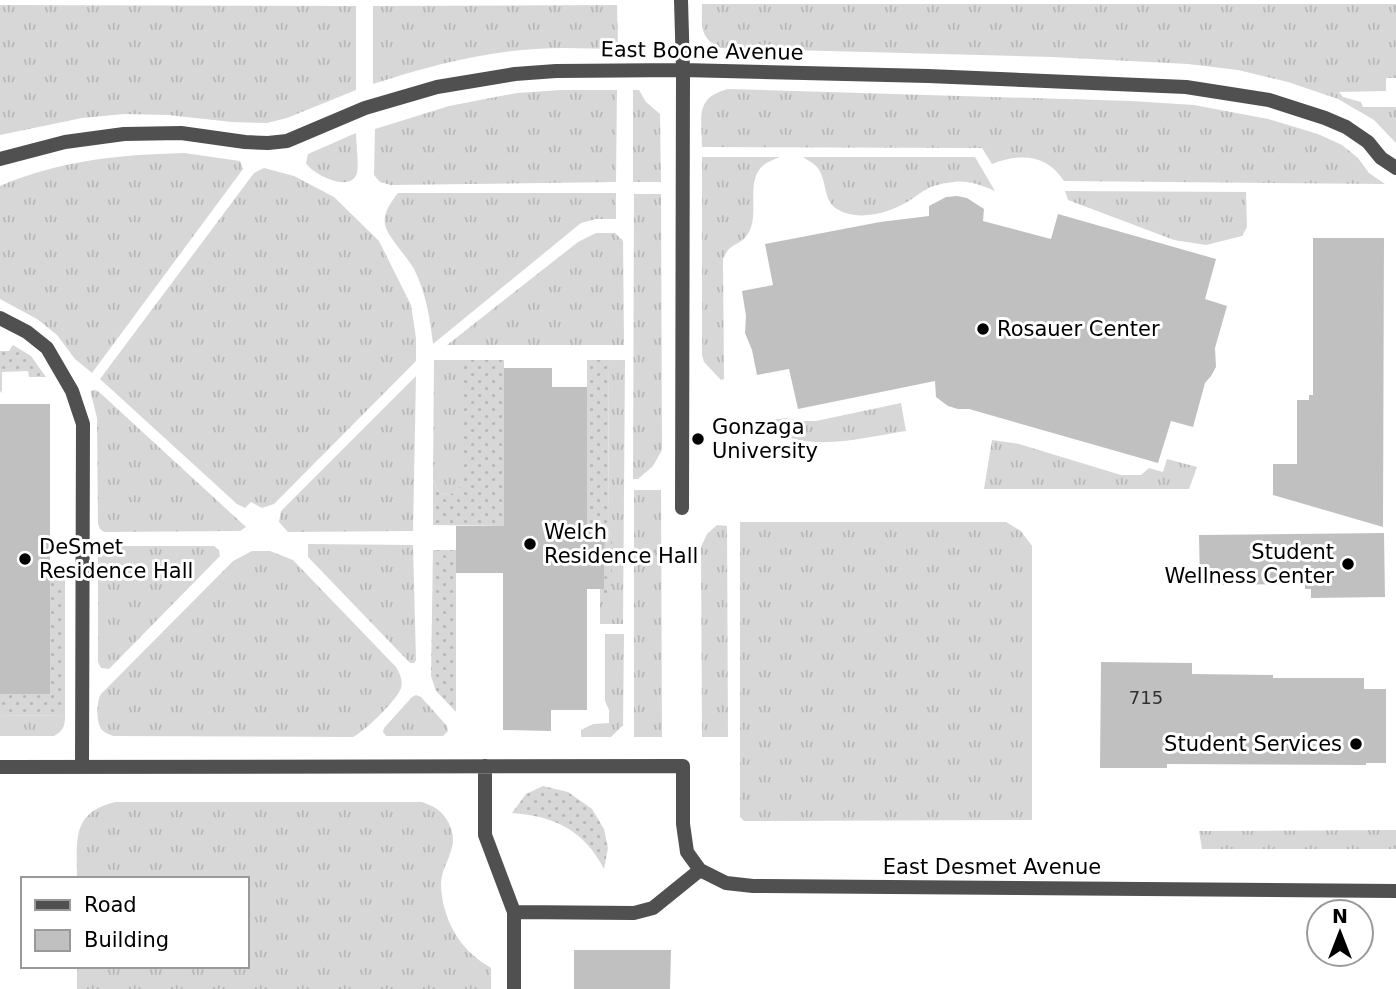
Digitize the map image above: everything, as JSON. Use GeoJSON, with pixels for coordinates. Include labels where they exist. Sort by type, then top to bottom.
{"type":"FeatureCollection","features":[{"type":"Feature","properties":{"kind":"street"},"geometry":{"type":"LineString","coordinates":[[681,0],[682,508]]}},
{"type":"Feature","properties":{"kind":"street","name":"East Boone Avenue"},"geometry":{"type":"LineString","coordinates":[[0,159],[65,142],[124,134],[181,133],[245,142],[287,141],[365,108],[437,87],[515,74],[556,71],[683,70],[928,76],[1186,87],[1269,100],[1325,117],[1368,142],[1381,158],[1396,168]]}},
{"type":"Feature","properties":{"kind":"street"},"geometry":{"type":"LineString","coordinates":[[0,318],[27,332],[47,348],[72,390],[83,424],[82,767]]}},
{"type":"Feature","properties":{"kind":"street"},"geometry":{"type":"LineString","coordinates":[[485,766],[485,835],[514,912],[514,989]]}},
{"type":"Feature","properties":{"kind":"street"},"geometry":{"type":"LineString","coordinates":[[0,767],[683,766],[684,834],[687,852],[699,870],[653,908],[634,913],[514,912]]}},
{"type":"Feature","properties":{"kind":"street","name":"East Desmet Avenue"},"geometry":{"type":"LineString","coordinates":[[699,870],[726,883],[752,886],[1396,891]]}},
{"type":"Feature","properties":{"kind":"green space"},"geometry":{"type":"Polygon","coordinates":[[[702,4],[1396,4],[1396,78],[1386,78],[1386,91],[1339,92],[1343,97],[1361,102],[1363,107],[1396,107],[1396,143],[1374,120],[1338,99],[1288,82],[1238,70],[1188,64],[1052,57],[720,48],[705,35],[702,4]]]}},
{"type":"Feature","properties":{"kind":"green space"},"geometry":{"type":"Polygon","coordinates":[[[0,5],[356,6],[356,90],[287,118],[267,123],[124,114],[82,118],[0,135],[0,5]]]}},
{"type":"Feature","properties":{"kind":"green space"},"geometry":{"type":"Polygon","coordinates":[[[617,5],[618,49],[546,48],[495,53],[433,66],[373,84],[373,6],[617,5]]]}},
{"type":"Feature","properties":{"kind":"green space"},"geometry":{"type":"Polygon","coordinates":[[[728,89],[1194,105],[1268,119],[1318,134],[1342,145],[1358,158],[1369,173],[1385,184],[1064,181],[1050,165],[1032,158],[1013,158],[992,164],[982,148],[702,147],[701,118],[705,103],[717,93],[728,89]]]}},
{"type":"Feature","properties":{"kind":"green space"},"geometry":{"type":"Polygon","coordinates":[[[617,90],[616,182],[391,185],[380,182],[374,175],[375,129],[449,106],[517,93],[617,90]]]}},
{"type":"Feature","properties":{"kind":"green space"},"geometry":{"type":"Polygon","coordinates":[[[633,90],[639,90],[646,102],[660,114],[661,182],[633,182],[633,90]]]}},
{"type":"Feature","properties":{"kind":"green space"},"geometry":{"type":"Polygon","coordinates":[[[356,133],[358,169],[353,179],[340,182],[323,177],[306,163],[308,154],[356,133]]]}},
{"type":"Feature","properties":{"kind":"green space"},"geometry":{"type":"Polygon","coordinates":[[[184,153],[240,161],[243,169],[92,373],[75,359],[57,335],[37,319],[0,299],[0,186],[45,170],[90,160],[184,153]]]}},
{"type":"Feature","properties":{"kind":"green space"},"geometry":{"type":"Polygon","coordinates":[[[702,157],[780,157],[759,170],[755,178],[749,232],[729,249],[723,259],[724,379],[721,380],[704,362],[702,355],[702,157]]]}},
{"type":"Feature","properties":{"kind":"green space"},"geometry":{"type":"Polygon","coordinates":[[[803,157],[975,157],[995,191],[970,183],[947,183],[936,185],[892,209],[854,215],[832,205],[820,171],[803,157]]]}},
{"type":"Feature","properties":{"kind":"green space"},"geometry":{"type":"Polygon","coordinates":[[[264,168],[294,176],[334,197],[379,241],[411,305],[416,361],[274,504],[262,508],[251,502],[245,508],[237,504],[100,379],[254,173],[264,168]]]}},
{"type":"Feature","properties":{"kind":"green space"},"geometry":{"type":"Polygon","coordinates":[[[1065,191],[1246,192],[1247,227],[1242,236],[1206,245],[1174,240],[1068,200],[1065,191]]]}},
{"type":"Feature","properties":{"kind":"green space"},"geometry":{"type":"Polygon","coordinates":[[[398,193],[616,193],[616,219],[596,219],[581,223],[433,344],[422,287],[385,223],[388,209],[398,193]]]}},
{"type":"Feature","properties":{"kind":"green space"},"geometry":{"type":"Polygon","coordinates":[[[634,194],[661,194],[662,450],[653,466],[638,479],[633,479],[634,194]]]}},
{"type":"Feature","properties":{"kind":"green space"},"geometry":{"type":"Polygon","coordinates":[[[596,233],[615,233],[623,241],[624,345],[447,345],[578,242],[596,233]]]}},
{"type":"Feature","properties":{"kind":"green space"},"geometry":{"type":"Polygon","coordinates":[[[13,345],[31,356],[46,377],[29,377],[28,371],[2,372],[2,393],[0,351],[9,351],[13,345]]]}},
{"type":"Feature","properties":{"kind":"green space"},"geometry":{"type":"Polygon","coordinates":[[[434,360],[461,360],[461,484],[448,495],[438,491],[433,480],[434,360]]]}},
{"type":"Feature","properties":{"kind":"green space"},"geometry":{"type":"Polygon","coordinates":[[[461,360],[504,360],[504,526],[433,525],[433,480],[438,491],[444,495],[454,492],[461,484],[461,360]]]}},
{"type":"Feature","properties":{"kind":"green space"},"geometry":{"type":"Polygon","coordinates":[[[587,360],[609,360],[608,529],[612,537],[612,596],[600,596],[600,589],[604,588],[605,533],[587,532],[587,360]]]}},
{"type":"Feature","properties":{"kind":"green space"},"geometry":{"type":"Polygon","coordinates":[[[609,360],[625,360],[623,624],[600,624],[600,596],[611,596],[612,537],[608,529],[609,360]]]}},
{"type":"Feature","properties":{"kind":"green space"},"geometry":{"type":"Polygon","coordinates":[[[416,376],[413,531],[288,532],[279,522],[281,511],[416,376]]]}},
{"type":"Feature","properties":{"kind":"green space"},"geometry":{"type":"Polygon","coordinates":[[[94,390],[246,527],[240,531],[104,532],[100,529],[97,418],[91,394],[94,390]]]}},
{"type":"Feature","properties":{"kind":"green space"},"geometry":{"type":"Polygon","coordinates":[[[901,403],[906,431],[858,439],[810,442],[776,433],[760,422],[786,418],[816,421],[901,403]]]}},
{"type":"Feature","properties":{"kind":"green space"},"geometry":{"type":"Polygon","coordinates":[[[992,440],[1019,444],[1121,475],[1141,475],[1149,468],[1163,472],[1167,459],[1197,467],[1189,489],[984,489],[992,440]]]}},
{"type":"Feature","properties":{"kind":"green space"},"geometry":{"type":"Polygon","coordinates":[[[634,490],[661,490],[662,737],[634,737],[634,490]]]}},
{"type":"Feature","properties":{"kind":"green space"},"geometry":{"type":"Polygon","coordinates":[[[740,522],[1006,522],[1021,531],[1032,546],[1032,820],[744,821],[740,817],[740,522]]]}},
{"type":"Feature","properties":{"kind":"green space"},"geometry":{"type":"Polygon","coordinates":[[[717,525],[727,526],[728,737],[702,737],[701,547],[707,534],[717,525]]]}},
{"type":"Feature","properties":{"kind":"green space"},"geometry":{"type":"Polygon","coordinates":[[[308,544],[413,545],[414,663],[410,663],[308,557],[308,544]]]}},
{"type":"Feature","properties":{"kind":"green space"},"geometry":{"type":"Polygon","coordinates":[[[104,546],[214,546],[219,550],[220,556],[109,669],[101,668],[98,662],[98,552],[104,546]]]}},
{"type":"Feature","properties":{"kind":"green space"},"geometry":{"type":"Polygon","coordinates":[[[433,550],[456,550],[456,712],[436,691],[431,676],[433,550]]]}},
{"type":"Feature","properties":{"kind":"green space"},"geometry":{"type":"Polygon","coordinates":[[[252,551],[270,551],[293,560],[396,667],[402,685],[394,700],[353,737],[113,736],[103,731],[97,712],[101,694],[233,561],[252,551]]]}},
{"type":"Feature","properties":{"kind":"green space"},"geometry":{"type":"Polygon","coordinates":[[[50,580],[65,580],[65,716],[0,715],[0,694],[50,693],[50,580]]]}},
{"type":"Feature","properties":{"kind":"green space"},"geometry":{"type":"Polygon","coordinates":[[[605,634],[624,634],[623,725],[611,737],[581,737],[581,730],[593,724],[609,723],[609,710],[605,701],[605,634]]]}},
{"type":"Feature","properties":{"kind":"green space"},"geometry":{"type":"Polygon","coordinates":[[[416,695],[421,697],[447,726],[448,731],[443,736],[386,736],[384,728],[416,695]]]}},
{"type":"Feature","properties":{"kind":"green space"},"geometry":{"type":"Polygon","coordinates":[[[0,715],[65,716],[65,720],[61,730],[54,736],[0,736],[0,715]]]}},
{"type":"Feature","properties":{"kind":"green space"},"geometry":{"type":"Polygon","coordinates":[[[543,786],[568,792],[592,809],[604,829],[608,848],[604,869],[587,844],[566,828],[541,818],[512,813],[526,794],[543,786]]]}},
{"type":"Feature","properties":{"kind":"green space"},"geometry":{"type":"Polygon","coordinates":[[[116,802],[422,802],[432,806],[445,816],[453,837],[441,883],[446,913],[454,932],[466,948],[491,968],[491,989],[77,989],[77,968],[248,968],[248,877],[77,877],[77,840],[80,830],[84,820],[101,807],[116,802]]]}},
{"type":"Feature","properties":{"kind":"green space"},"geometry":{"type":"Polygon","coordinates":[[[1396,830],[1396,849],[1202,849],[1199,831],[1396,830]]]}},
{"type":"Feature","properties":{"kind":"building","name":"Rosauer Center"},"geometry":{"type":"Polygon","coordinates":[[[946,197],[967,198],[984,209],[983,221],[1051,239],[1058,214],[1216,259],[1205,299],[1227,306],[1215,348],[1216,367],[1205,383],[1193,427],[1171,421],[1158,463],[969,409],[948,406],[936,397],[935,381],[798,409],[789,369],[757,375],[745,333],[746,316],[742,291],[773,285],[765,244],[880,222],[929,216],[929,206],[946,197]]]}},
{"type":"Feature","properties":{"kind":"building"},"geometry":{"type":"Polygon","coordinates":[[[1313,238],[1384,238],[1383,527],[1273,495],[1273,464],[1297,464],[1297,400],[1309,400],[1309,395],[1313,395],[1313,238]]]}},
{"type":"Feature","properties":{"kind":"building","name":"Welch Residence Hall"},"geometry":{"type":"Polygon","coordinates":[[[504,368],[552,368],[552,387],[587,387],[587,532],[605,532],[604,589],[587,589],[587,710],[551,710],[551,731],[503,730],[503,573],[456,573],[456,526],[504,526],[504,368]]]}},
{"type":"Feature","properties":{"kind":"building","name":"DeSmet Residence Hall"},"geometry":{"type":"Polygon","coordinates":[[[0,404],[50,404],[50,694],[0,694],[0,404]]]}},
{"type":"Feature","properties":{"kind":"building"},"geometry":{"type":"Polygon","coordinates":[[[1384,533],[1385,597],[1311,598],[1311,589],[1305,589],[1305,584],[1200,585],[1199,535],[1384,533]]]}},
{"type":"Feature","properties":{"kind":"building"},"geometry":{"type":"Polygon","coordinates":[[[1101,662],[1192,663],[1192,674],[1273,675],[1273,678],[1364,678],[1364,689],[1386,689],[1386,763],[1167,764],[1167,768],[1100,768],[1101,662]]]}},
{"type":"Feature","properties":{"kind":"building"},"geometry":{"type":"Polygon","coordinates":[[[574,950],[671,950],[670,989],[574,989],[574,950]]]}},
{"type":"Feature","properties":{"kind":"place","name":"Rosauer Center"},"geometry":{"type":"Point","coordinates":[983,329]}},
{"type":"Feature","properties":{"kind":"place","name":"Gonzaga University"},"geometry":{"type":"Point","coordinates":[698,439]}},
{"type":"Feature","properties":{"kind":"place","name":"Welch Residence Hall"},"geometry":{"type":"Point","coordinates":[530,544]}},
{"type":"Feature","properties":{"kind":"place","name":"DeSmet Residence Hall"},"geometry":{"type":"Point","coordinates":[25,559]}},
{"type":"Feature","properties":{"kind":"place","name":"Student Wellness Center"},"geometry":{"type":"Point","coordinates":[1348,564]}},
{"type":"Feature","properties":{"kind":"place","name":"Student Services"},"geometry":{"type":"Point","coordinates":[1356,744]}}]}
